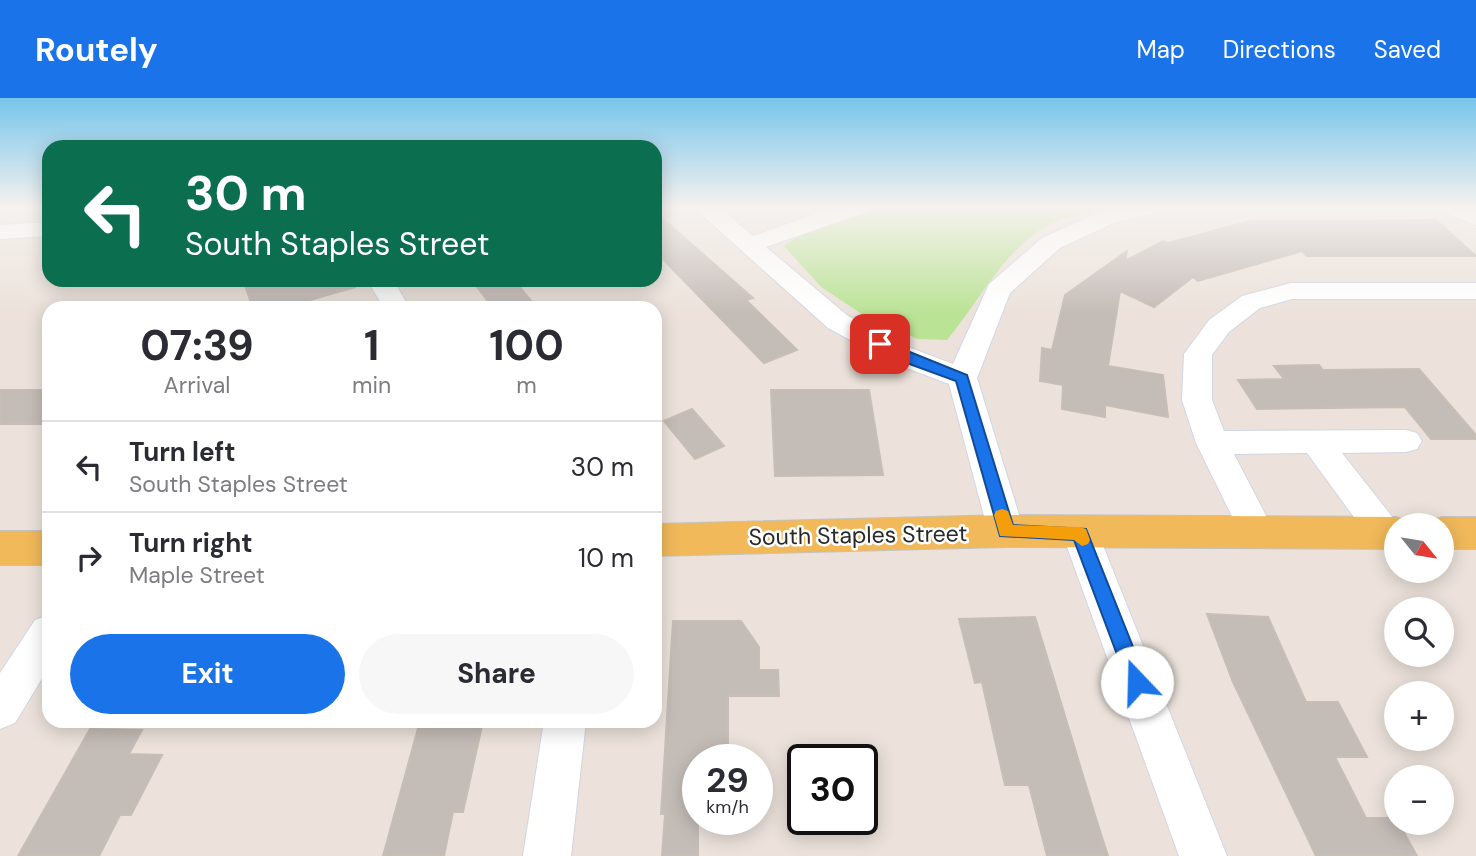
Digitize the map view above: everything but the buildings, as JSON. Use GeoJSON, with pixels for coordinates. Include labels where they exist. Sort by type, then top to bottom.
{"type":"FeatureCollection","features":[{"type":"Feature","properties":{"kind":"main road","name":"South Staples Street"},"geometry":{"type":"LineString","coordinates":[[662,540],[1006,531],[1384,533]]}},
{"type":"Feature","properties":{"kind":"main road"},"geometry":{"type":"LineString","coordinates":[[1454,533],[1476,533]]}},
{"type":"Feature","properties":{"kind":"main road"},"geometry":{"type":"LineString","coordinates":[[0,548],[42,548]]}},
{"type":"Feature","properties":{"kind":"street"},"geometry":{"type":"LineString","coordinates":[[746,242],[838,322],[901,355],[962,378]]}},
{"type":"Feature","properties":{"kind":"street"},"geometry":{"type":"LineString","coordinates":[[749,245],[757,242]]}},
{"type":"Feature","properties":{"kind":"street"},"geometry":{"type":"LineString","coordinates":[[1006,531],[962,378],[998,290],[1052,242]]}},
{"type":"Feature","properties":{"kind":"street"},"geometry":{"type":"LineString","coordinates":[[1257,533],[1212,443],[1197,400],[1198,354],[1219,326],[1251,302],[1291,291],[1476,291]]}},
{"type":"Feature","properties":{"kind":"street"},"geometry":{"type":"LineString","coordinates":[[1212,443],[1406,441]]}},
{"type":"Feature","properties":{"kind":"street"},"geometry":{"type":"LineString","coordinates":[[1316,442],[1384,525]]}},
{"type":"Feature","properties":{"kind":"street"},"geometry":{"type":"LineString","coordinates":[[1080,533],[1203,856]]}},
{"type":"Feature","properties":{"kind":"street"},"geometry":{"type":"LineString","coordinates":[[0,709],[42,643]]}},
{"type":"Feature","properties":{"kind":"street"},"geometry":{"type":"LineString","coordinates":[[547,856],[564,728]]}},
{"type":"Feature","properties":{"kind":"green space"},"geometry":{"type":"Polygon","coordinates":[[[789,242],[1025,242],[1001,267],[947,340],[918,339],[871,320],[821,287],[784,246],[789,242]]]}},
{"type":"Feature","properties":{"kind":"slow traffic"},"geometry":{"type":"LineString","coordinates":[[1002,515],[1006,531],[1080,533],[1082,540]]}},
{"type":"Feature","properties":{"kind":"route"},"geometry":{"type":"LineString","coordinates":[[880,344],[901,355],[962,378],[1006,531],[1080,533],[1137,682]]}}]}
